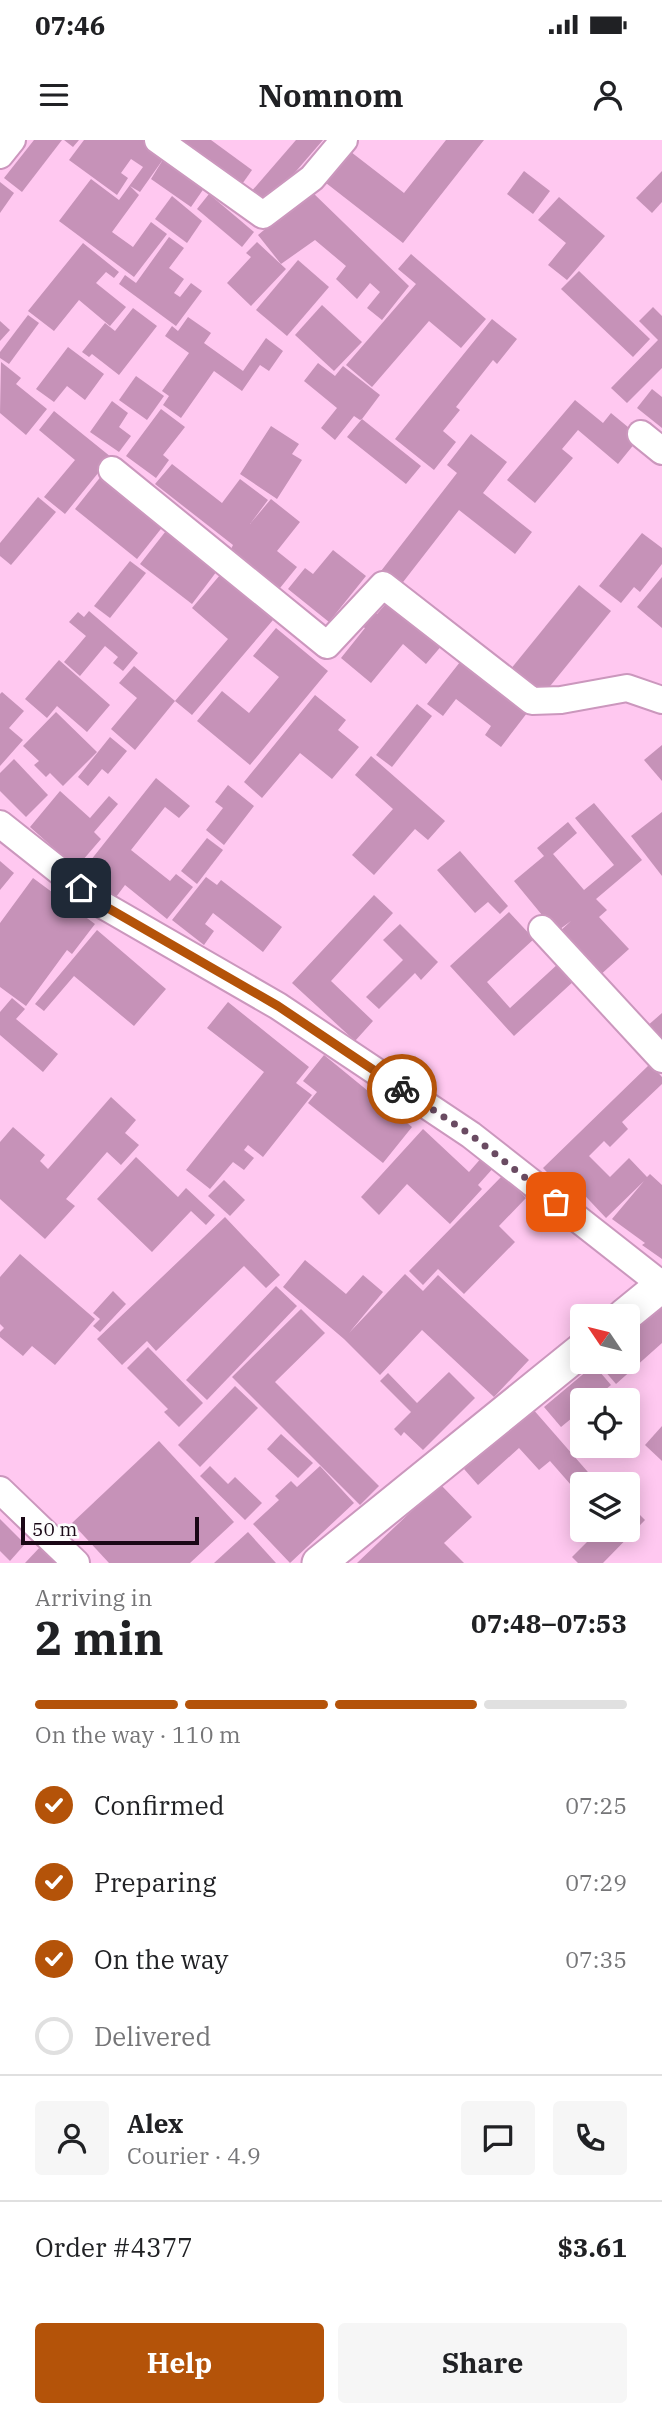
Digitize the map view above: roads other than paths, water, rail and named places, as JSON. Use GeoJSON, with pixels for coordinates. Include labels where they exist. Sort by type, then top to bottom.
{"type":"FeatureCollection","features":[{"type":"Feature","properties":{"kind":"street"},"geometry":{"type":"LineString","coordinates":[[0,155],[12,140]]}},
{"type":"Feature","properties":{"kind":"street"},"geometry":{"type":"LineString","coordinates":[[158,140],[263,215],[312,178],[344,140]]}},
{"type":"Feature","properties":{"kind":"street"},"geometry":{"type":"LineString","coordinates":[[641,434],[662,451]]}},
{"type":"Feature","properties":{"kind":"street"},"geometry":{"type":"LineString","coordinates":[[112,470],[327,645],[383,585],[533,701],[561,700],[628,688],[662,700]]}},
{"type":"Feature","properties":{"kind":"street"},"geometry":{"type":"LineString","coordinates":[[0,824],[101,904],[278,1006],[471,1135],[662,1285],[639,1304]]}},
{"type":"Feature","properties":{"kind":"street"},"geometry":{"type":"LineString","coordinates":[[542,929],[662,1059]]}},
{"type":"Feature","properties":{"kind":"street"},"geometry":{"type":"LineString","coordinates":[[319,1563],[570,1360]]}},
{"type":"Feature","properties":{"kind":"street"},"geometry":{"type":"LineString","coordinates":[[0,1490],[76,1563]]}}]}
